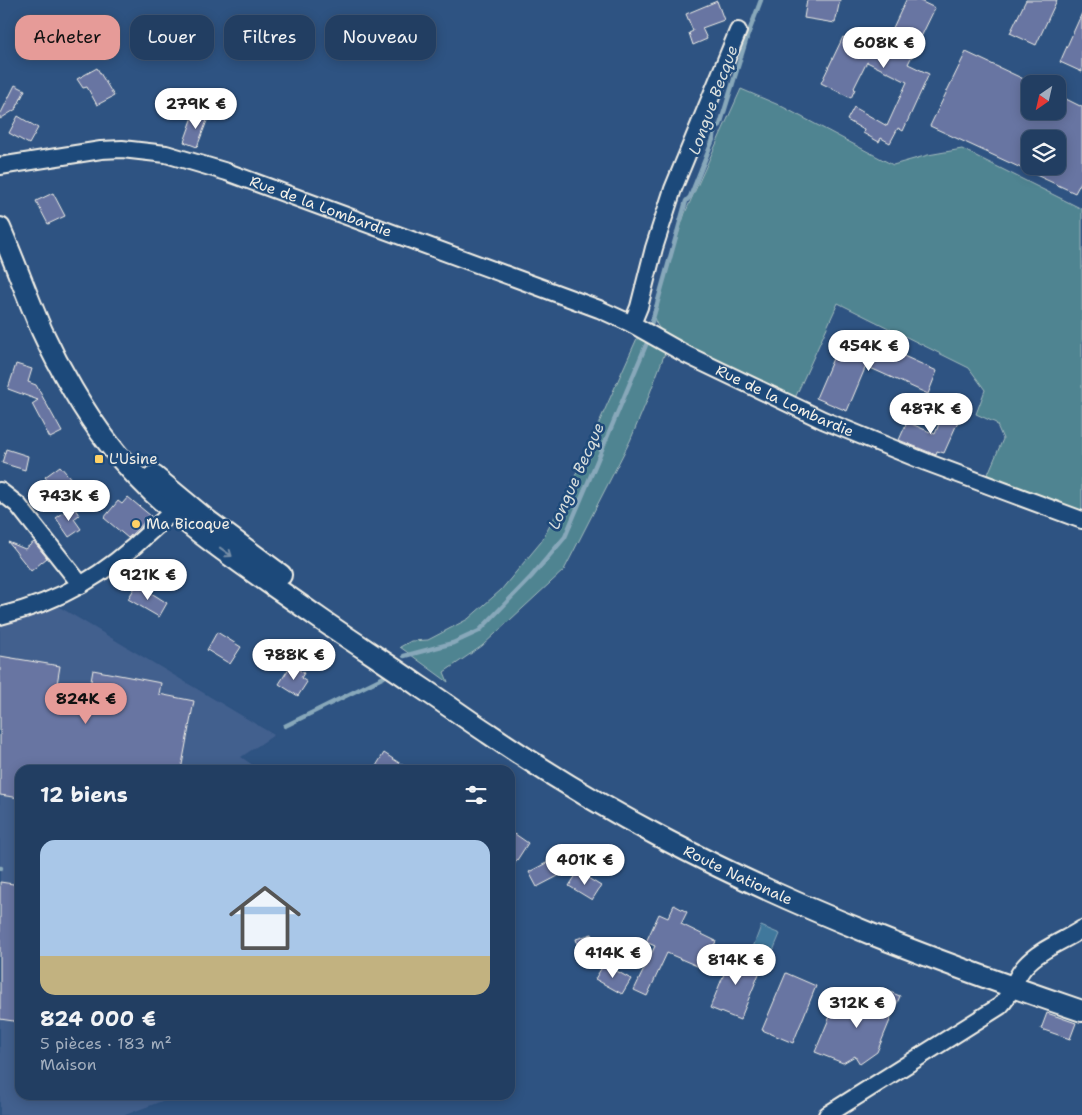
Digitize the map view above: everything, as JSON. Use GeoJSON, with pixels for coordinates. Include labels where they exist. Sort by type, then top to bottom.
{"type":"FeatureCollection","features":[{"type":"Feature","properties":{"kind":"street"},"geometry":{"type":"LineString","coordinates":[[632,324],[639,307],[654,248],[673,189],[738,31]]}},
{"type":"Feature","properties":{"kind":"street","name":"Rue de la Lombardie"},"geometry":{"type":"LineString","coordinates":[[0,166],[111,149],[145,150],[172,156],[262,184],[582,303],[632,324],[687,355],[823,420],[926,462],[1082,520]]}},
{"type":"Feature","properties":{"kind":"street","name":"Route Nationale"},"geometry":{"type":"LineString","coordinates":[[0,228],[45,337],[58,364],[81,401],[178,506],[320,603],[419,685],[521,755],[607,808],[736,875],[826,916],[917,953],[1082,1011]]}},
{"type":"Feature","properties":{"kind":"street"},"geometry":{"type":"LineString","coordinates":[[0,491],[18,504],[81,584]]}},
{"type":"Feature","properties":{"kind":"street"},"geometry":{"type":"LineString","coordinates":[[0,616],[46,602],[81,584],[122,559],[178,506]]}},
{"type":"Feature","properties":{"kind":"street"},"geometry":{"type":"LineString","coordinates":[[827,1115],[1000,1006],[1027,964],[1039,954],[1082,929]]}},
{"type":"Feature","properties":{"kind":"shaded area"},"geometry":{"type":"Polygon","coordinates":[[[56,605],[274,735],[241,757],[253,765],[15,765],[15,1100],[165,1100],[125,1115],[0,1115],[0,623],[56,605]]]}},
{"type":"Feature","properties":{"kind":"shaded area"},"geometry":{"type":"Polygon","coordinates":[[[761,926],[780,934],[770,958],[752,950],[761,926]]]}},
{"type":"Feature","properties":{"kind":"green space"},"geometry":{"type":"Polygon","coordinates":[[[741,89],[781,106],[893,165],[928,155],[962,149],[1082,209],[1082,516],[985,481],[1003,439],[996,423],[976,414],[985,390],[969,368],[838,303],[795,398],[671,338],[659,327],[653,312],[685,213],[741,89]]]}},
{"type":"Feature","properties":{"kind":"green space"},"geometry":{"type":"Polygon","coordinates":[[[638,336],[666,350],[630,441],[564,570],[482,646],[444,672],[448,682],[400,647],[411,641],[428,640],[468,619],[501,590],[541,542],[566,496],[638,336]]]}},
{"type":"Feature","properties":{"kind":"building"},"geometry":{"type":"Polygon","coordinates":[[[807,0],[840,0],[835,23],[804,18],[807,0]]]}},
{"type":"Feature","properties":{"kind":"building"},"geometry":{"type":"Polygon","coordinates":[[[906,0],[918,0],[935,8],[908,64],[929,74],[903,131],[898,128],[890,143],[881,138],[879,142],[863,133],[864,130],[847,120],[854,107],[887,126],[907,82],[867,62],[851,98],[821,83],[843,37],[865,48],[884,47],[906,0]]]}},
{"type":"Feature","properties":{"kind":"building"},"geometry":{"type":"Polygon","coordinates":[[[1026,0],[1057,0],[1036,45],[1010,33],[1026,0]]]}},
{"type":"Feature","properties":{"kind":"building"},"geometry":{"type":"Polygon","coordinates":[[[717,1],[724,20],[702,28],[707,39],[693,45],[689,33],[693,31],[686,14],[717,1]]]}},
{"type":"Feature","properties":{"kind":"building"},"geometry":{"type":"Polygon","coordinates":[[[1082,13],[1082,72],[1060,62],[1082,13]]]}},
{"type":"Feature","properties":{"kind":"building"},"geometry":{"type":"Polygon","coordinates":[[[966,52],[1021,78],[1021,120],[1066,120],[1066,99],[1082,107],[1082,180],[1075,193],[1036,175],[1066,175],[1066,130],[1021,130],[1021,168],[930,126],[966,52]]]}},
{"type":"Feature","properties":{"kind":"building"},"geometry":{"type":"Polygon","coordinates":[[[97,68],[114,96],[97,105],[87,87],[83,88],[77,79],[97,68]]]}},
{"type":"Feature","properties":{"kind":"building"},"geometry":{"type":"Polygon","coordinates":[[[15,85],[25,90],[16,109],[0,119],[0,115],[15,85]]]}},
{"type":"Feature","properties":{"kind":"building"},"geometry":{"type":"Polygon","coordinates":[[[194,114],[208,118],[197,147],[184,142],[194,114]]]}},
{"type":"Feature","properties":{"kind":"building"},"geometry":{"type":"Polygon","coordinates":[[[18,116],[38,128],[29,144],[9,133],[18,116]]]}},
{"type":"Feature","properties":{"kind":"building"},"geometry":{"type":"Polygon","coordinates":[[[53,193],[65,216],[48,224],[36,201],[53,193]]]}},
{"type":"Feature","properties":{"kind":"building"},"geometry":{"type":"Polygon","coordinates":[[[841,340],[871,353],[875,343],[937,371],[928,394],[866,366],[847,411],[816,398],[841,340]]]}},
{"type":"Feature","properties":{"kind":"building"},"geometry":{"type":"Polygon","coordinates":[[[16,364],[32,369],[28,382],[36,385],[62,432],[50,438],[32,404],[38,400],[8,389],[16,364]]]}},
{"type":"Feature","properties":{"kind":"building"},"geometry":{"type":"Polygon","coordinates":[[[944,411],[960,417],[944,453],[937,451],[936,455],[899,440],[907,422],[935,434],[944,411]]]}},
{"type":"Feature","properties":{"kind":"building"},"geometry":{"type":"Polygon","coordinates":[[[6,449],[28,456],[25,470],[2,463],[6,449]]]}},
{"type":"Feature","properties":{"kind":"building"},"geometry":{"type":"Polygon","coordinates":[[[60,466],[80,489],[63,502],[45,477],[60,466]]]}},
{"type":"Feature","properties":{"kind":"building"},"geometry":{"type":"Polygon","coordinates":[[[128,497],[151,516],[128,538],[104,518],[118,501],[122,504],[128,497]]]}},
{"type":"Feature","properties":{"kind":"building"},"geometry":{"type":"Polygon","coordinates":[[[73,506],[79,515],[74,519],[81,529],[69,537],[56,518],[73,506]]]}},
{"type":"Feature","properties":{"kind":"building"},"geometry":{"type":"Polygon","coordinates":[[[8,542],[25,549],[34,542],[47,558],[31,571],[8,542]]]}},
{"type":"Feature","properties":{"kind":"building"},"geometry":{"type":"Polygon","coordinates":[[[137,584],[167,603],[159,617],[128,599],[137,584]]]}},
{"type":"Feature","properties":{"kind":"building"},"geometry":{"type":"Polygon","coordinates":[[[217,632],[241,647],[230,664],[207,650],[217,632]]]}},
{"type":"Feature","properties":{"kind":"building"},"geometry":{"type":"Polygon","coordinates":[[[0,656],[60,666],[54,702],[86,709],[93,670],[161,683],[159,694],[194,701],[182,765],[15,765],[15,797],[0,795],[0,656]]]}},
{"type":"Feature","properties":{"kind":"building"},"geometry":{"type":"Polygon","coordinates":[[[291,665],[304,673],[301,678],[307,682],[298,696],[279,684],[291,665]]]}},
{"type":"Feature","properties":{"kind":"building"},"geometry":{"type":"Polygon","coordinates":[[[384,753],[402,765],[377,765],[384,753]]]}},
{"type":"Feature","properties":{"kind":"building"},"geometry":{"type":"Polygon","coordinates":[[[515,834],[528,843],[515,863],[515,834]]]}},
{"type":"Feature","properties":{"kind":"building"},"geometry":{"type":"Polygon","coordinates":[[[552,860],[560,875],[537,887],[529,872],[552,860]]]}},
{"type":"Feature","properties":{"kind":"building"},"geometry":{"type":"Polygon","coordinates":[[[578,872],[601,886],[592,900],[569,886],[578,872]]]}},
{"type":"Feature","properties":{"kind":"building"},"geometry":{"type":"Polygon","coordinates":[[[0,882],[15,884],[15,1021],[0,1019],[0,882]]]}},
{"type":"Feature","properties":{"kind":"building"},"geometry":{"type":"Polygon","coordinates":[[[674,905],[687,912],[681,924],[716,941],[704,969],[667,953],[647,996],[634,990],[655,946],[646,942],[659,914],[668,918],[674,905]]]}},
{"type":"Feature","properties":{"kind":"building"},"geometry":{"type":"Polygon","coordinates":[[[592,934],[599,957],[583,962],[576,939],[592,934]]]}},
{"type":"Feature","properties":{"kind":"building"},"geometry":{"type":"Polygon","coordinates":[[[733,952],[763,964],[740,1020],[710,1008],[733,952]]]}},
{"type":"Feature","properties":{"kind":"building"},"geometry":{"type":"Polygon","coordinates":[[[604,964],[631,979],[622,994],[595,979],[604,964]]]}},
{"type":"Feature","properties":{"kind":"building"},"geometry":{"type":"Polygon","coordinates":[[[786,973],[816,986],[793,1043],[762,1030],[786,973]]]}},
{"type":"Feature","properties":{"kind":"building"},"geometry":{"type":"Polygon","coordinates":[[[882,989],[900,996],[877,1052],[860,1064],[855,1056],[843,1063],[815,1052],[839,995],[874,1010],[882,989]]]}},
{"type":"Feature","properties":{"kind":"building"},"geometry":{"type":"Polygon","coordinates":[[[1047,1013],[1076,1023],[1070,1039],[1041,1029],[1047,1013]]]}},
{"type":"Feature","properties":{"kind":"waterway","name":"Longue Becque"},"geometry":{"type":"LineString","coordinates":[[652,322],[686,201],[690,197],[714,137],[714,130],[720,125],[747,37],[761,0]]}},
{"type":"Feature","properties":{"kind":"waterway","name":"Longue Becque"},"geometry":{"type":"LineString","coordinates":[[404,656],[453,643],[479,631],[531,577],[565,537],[646,345]]}},
{"type":"Feature","properties":{"kind":"waterway","name":"Longue Becque"},"geometry":{"type":"LineString","coordinates":[[285,726],[384,677]]}},
{"type":"Feature","properties":{"kind":"place","name":"L'Usine"},"geometry":{"type":"Point","coordinates":[99,459]}},
{"type":"Feature","properties":{"kind":"place","name":"Ma Bicoque"},"geometry":{"type":"Point","coordinates":[136,524]}}]}
